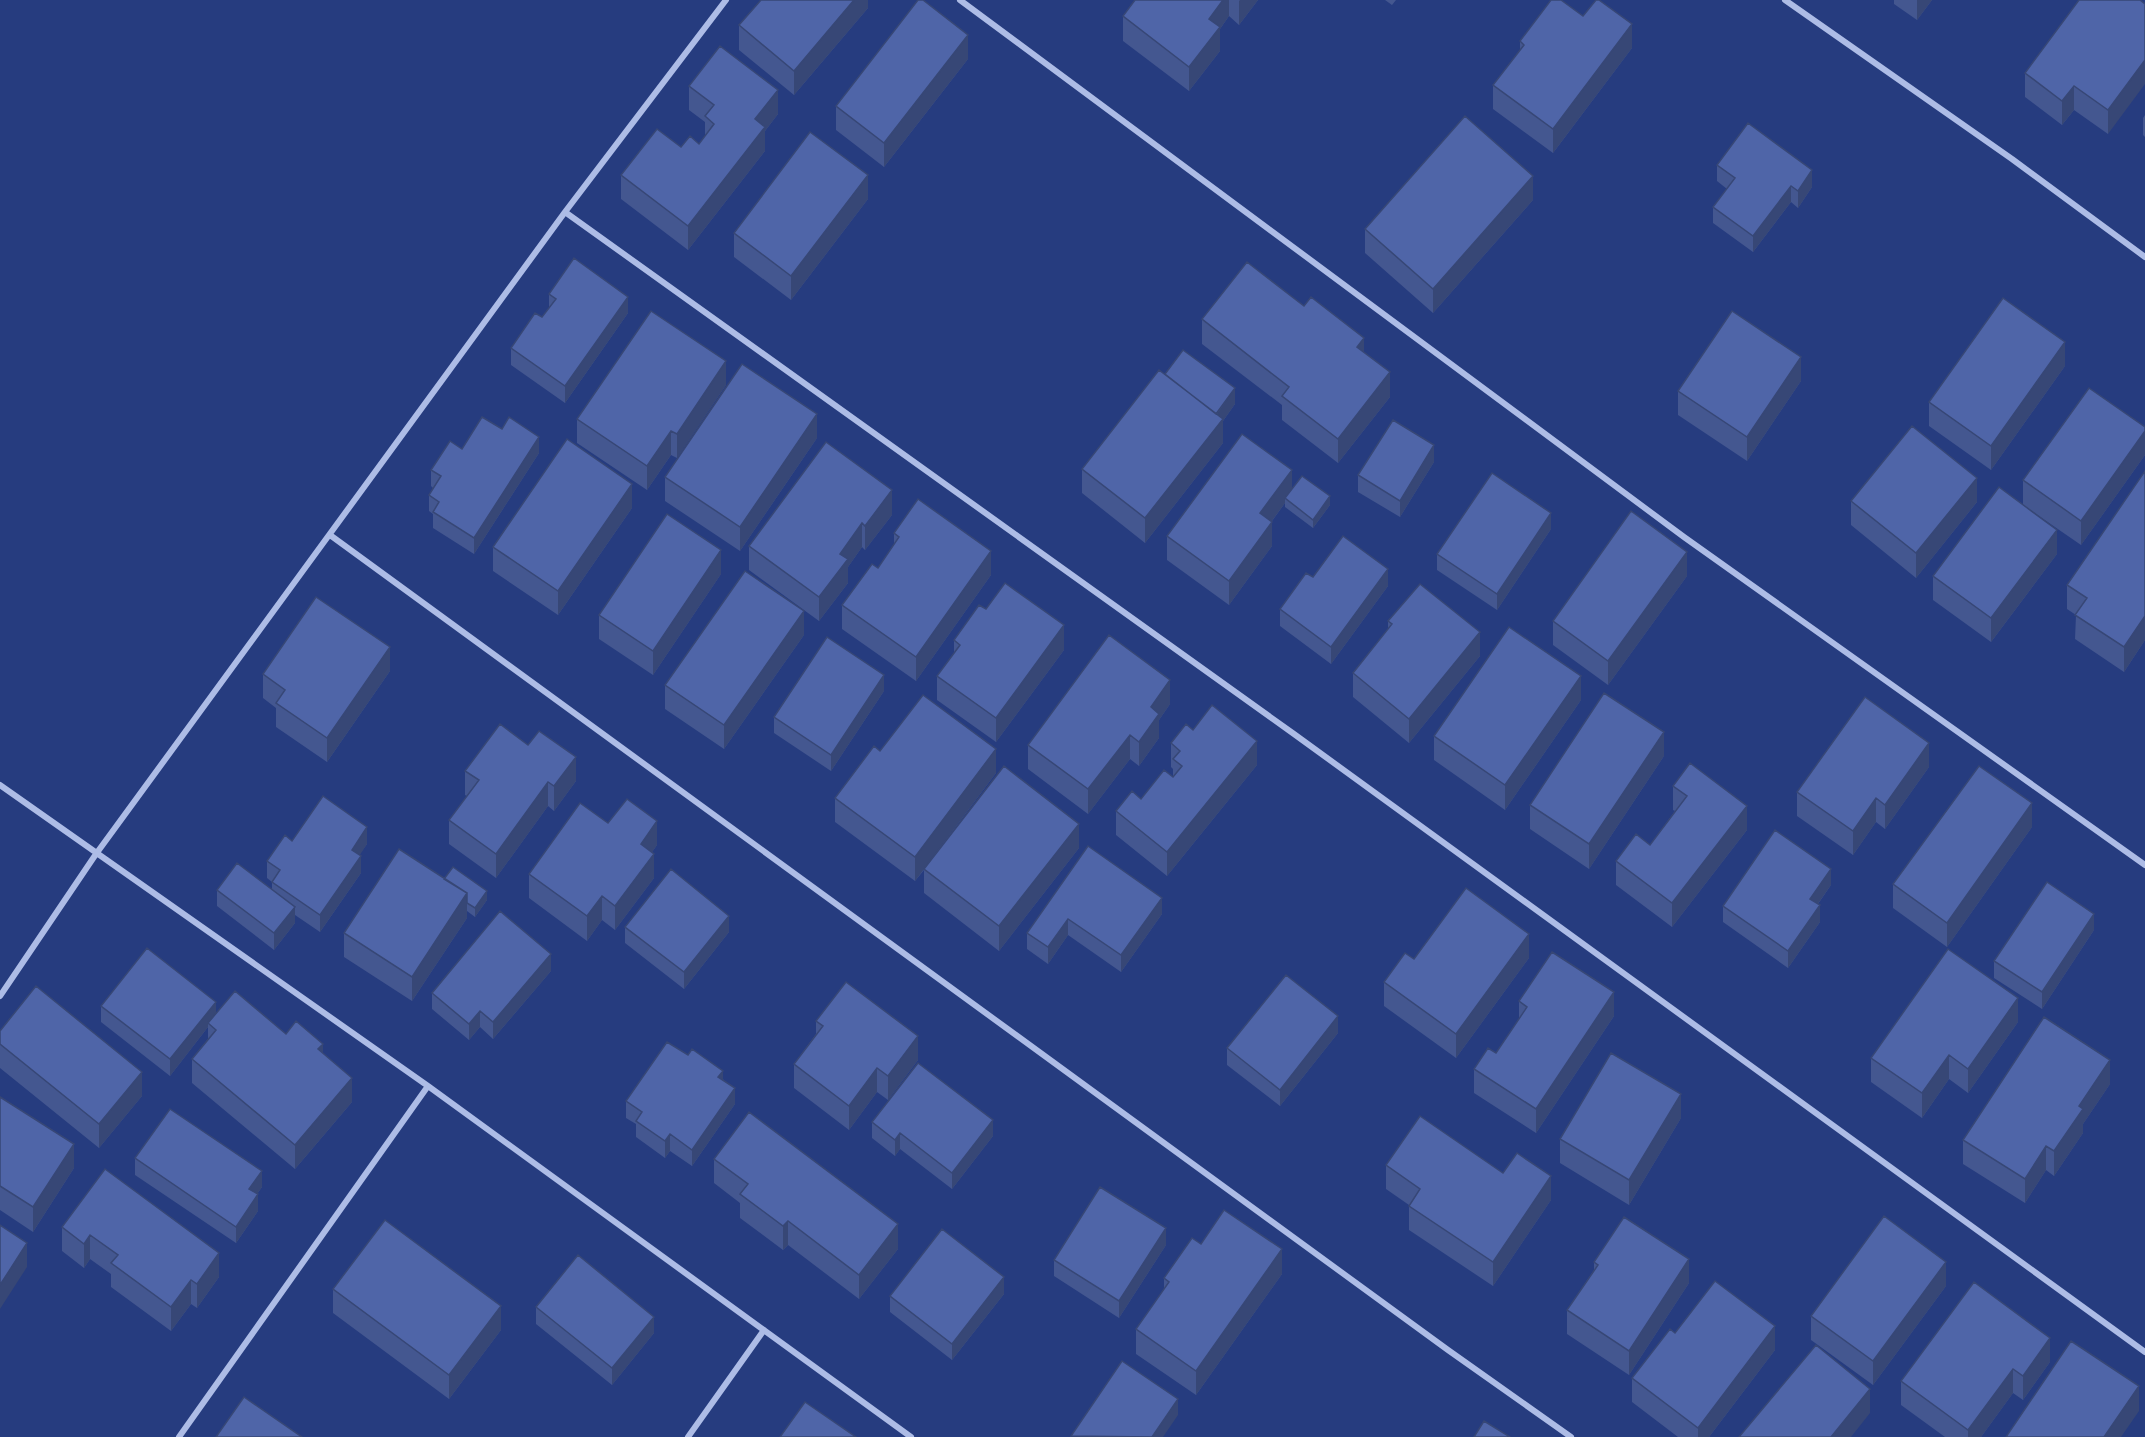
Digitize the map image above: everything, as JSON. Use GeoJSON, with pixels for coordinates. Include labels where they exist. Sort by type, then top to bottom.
{"type":"FeatureCollection","features":[{"type":"Feature","properties":{"kind":"street"},"geometry":{"type":"LineString","coordinates":[[0,996],[96,854],[565,212],[726,0]]}},
{"type":"Feature","properties":{"kind":"street"},"geometry":{"type":"LineString","coordinates":[[960,0],[1684,537],[2145,865]]}},
{"type":"Feature","properties":{"kind":"street"},"geometry":{"type":"LineString","coordinates":[[1785,0],[2012,159],[2145,257]]}},
{"type":"Feature","properties":{"kind":"street"},"geometry":{"type":"LineString","coordinates":[[565,212],[1313,748],[2145,1352]]}},
{"type":"Feature","properties":{"kind":"street"},"geometry":{"type":"LineString","coordinates":[[330,535],[1571,1437]]}},
{"type":"Feature","properties":{"kind":"street"},"geometry":{"type":"LineString","coordinates":[[0,785],[428,1086],[911,1437]]}},
{"type":"Feature","properties":{"kind":"street"},"geometry":{"type":"LineString","coordinates":[[179,1437],[428,1086]]}},
{"type":"Feature","properties":{"kind":"street"},"geometry":{"type":"LineString","coordinates":[[688,1437],[764,1330]]}},
{"type":"Feature","properties":{"kind":"building"},"geometry":{"type":"Polygon","coordinates":[[[761,0],[854,0],[794,71],[739,25],[761,0]]]}},
{"type":"Feature","properties":{"kind":"building"},"geometry":{"type":"Polygon","coordinates":[[[918,0],[923,0],[968,35],[884,143],[836,106],[918,0]]]}},
{"type":"Feature","properties":{"kind":"building"},"geometry":{"type":"Polygon","coordinates":[[[1135,0],[1223,0],[1209,19],[1220,27],[1189,67],[1123,16],[1135,0]]]}},
{"type":"Feature","properties":{"kind":"building"},"geometry":{"type":"Polygon","coordinates":[[[1551,0],[1561,0],[1583,16],[1596,0],[1599,0],[1632,24],[1553,129],[1493,85],[1524,45],[1520,41],[1551,0]]]}},
{"type":"Feature","properties":{"kind":"building"},"geometry":{"type":"Polygon","coordinates":[[[2079,0],[2140,0],[2145,4],[2145,60],[2108,110],[2074,86],[2062,101],[2025,73],[2079,0]]]}},
{"type":"Feature","properties":{"kind":"building"},"geometry":{"type":"Polygon","coordinates":[[[720,46],[778,90],[755,119],[765,127],[688,226],[621,175],[657,129],[681,147],[690,136],[699,144],[714,124],[705,116],[714,105],[689,86],[720,46]]]}},
{"type":"Feature","properties":{"kind":"building"},"geometry":{"type":"Polygon","coordinates":[[[1465,116],[1533,176],[1433,289],[1365,229],[1465,116]]]}},
{"type":"Feature","properties":{"kind":"building"},"geometry":{"type":"Polygon","coordinates":[[[1748,123],[1812,170],[1798,191],[1791,186],[1753,236],[1713,207],[1735,178],[1717,165],[1748,123]]]}},
{"type":"Feature","properties":{"kind":"building"},"geometry":{"type":"Polygon","coordinates":[[[810,132],[868,175],[791,276],[734,233],[810,132]]]}},
{"type":"Feature","properties":{"kind":"building"},"geometry":{"type":"Polygon","coordinates":[[[574,258],[628,297],[565,386],[511,348],[535,313],[542,317],[556,299],[549,294],[574,258]]]}},
{"type":"Feature","properties":{"kind":"building"},"geometry":{"type":"Polygon","coordinates":[[[1247,262],[1304,306],[1311,297],[1364,338],[1357,347],[1390,372],[1338,439],[1282,396],[1289,387],[1202,319],[1247,262]]]}},
{"type":"Feature","properties":{"kind":"building"},"geometry":{"type":"Polygon","coordinates":[[[2003,298],[2065,342],[1991,446],[1929,402],[2003,298]]]}},
{"type":"Feature","properties":{"kind":"building"},"geometry":{"type":"Polygon","coordinates":[[[651,311],[726,361],[677,434],[671,431],[647,466],[577,419],[651,311]]]}},
{"type":"Feature","properties":{"kind":"building"},"geometry":{"type":"Polygon","coordinates":[[[1732,311],[1801,357],[1747,437],[1678,391],[1732,311]]]}},
{"type":"Feature","properties":{"kind":"building"},"geometry":{"type":"Polygon","coordinates":[[[1183,350],[1235,388],[1216,414],[1165,374],[1183,350]]]}},
{"type":"Feature","properties":{"kind":"building"},"geometry":{"type":"Polygon","coordinates":[[[742,364],[817,414],[740,527],[665,477],[742,364]]]}},
{"type":"Feature","properties":{"kind":"building"},"geometry":{"type":"Polygon","coordinates":[[[1159,370],[1223,419],[1145,518],[1082,469],[1159,370]]]}},
{"type":"Feature","properties":{"kind":"building"},"geometry":{"type":"Polygon","coordinates":[[[2089,388],[2145,427],[2145,431],[2081,521],[2023,480],[2089,388]]]}},
{"type":"Feature","properties":{"kind":"building"},"geometry":{"type":"Polygon","coordinates":[[[482,417],[502,429],[509,417],[539,437],[474,538],[433,512],[439,502],[429,495],[441,476],[431,470],[450,441],[462,449],[482,417]]]}},
{"type":"Feature","properties":{"kind":"building"},"geometry":{"type":"Polygon","coordinates":[[[1393,420],[1434,445],[1400,501],[1358,475],[1393,420]]]}},
{"type":"Feature","properties":{"kind":"building"},"geometry":{"type":"Polygon","coordinates":[[[1912,426],[1977,478],[1916,553],[1851,501],[1912,426]]]}},
{"type":"Feature","properties":{"kind":"building"},"geometry":{"type":"Polygon","coordinates":[[[1242,434],[1292,470],[1260,513],[1272,522],[1229,581],[1167,536],[1242,434]]]}},
{"type":"Feature","properties":{"kind":"building"},"geometry":{"type":"Polygon","coordinates":[[[567,439],[632,484],[558,591],[493,547],[567,439]]]}},
{"type":"Feature","properties":{"kind":"building"},"geometry":{"type":"Polygon","coordinates":[[[826,442],[892,490],[865,526],[862,523],[840,554],[848,559],[819,597],[749,546],[826,442]]]}},
{"type":"Feature","properties":{"kind":"building"},"geometry":{"type":"Polygon","coordinates":[[[2145,471],[2145,616],[2124,647],[2075,615],[2087,598],[2067,585],[2145,471]]]}},
{"type":"Feature","properties":{"kind":"building"},"geometry":{"type":"Polygon","coordinates":[[[1492,473],[1551,513],[1497,594],[1437,554],[1492,473]]]}},
{"type":"Feature","properties":{"kind":"building"},"geometry":{"type":"Polygon","coordinates":[[[1302,476],[1330,496],[1313,520],[1285,498],[1302,476]]]}},
{"type":"Feature","properties":{"kind":"building"},"geometry":{"type":"Polygon","coordinates":[[[1999,487],[2057,530],[1991,618],[1933,576],[1999,487]]]}},
{"type":"Feature","properties":{"kind":"building"},"geometry":{"type":"Polygon","coordinates":[[[918,499],[991,551],[916,657],[842,605],[872,564],[878,568],[899,537],[894,533],[918,499]]]}},
{"type":"Feature","properties":{"kind":"building"},"geometry":{"type":"Polygon","coordinates":[[[1631,511],[1687,552],[1608,661],[1553,621],[1631,511]]]}},
{"type":"Feature","properties":{"kind":"building"},"geometry":{"type":"Polygon","coordinates":[[[667,514],[721,550],[653,651],[599,615],[667,514]]]}},
{"type":"Feature","properties":{"kind":"building"},"geometry":{"type":"Polygon","coordinates":[[[1343,536],[1388,569],[1331,647],[1280,609],[1306,573],[1313,577],[1343,536]]]}},
{"type":"Feature","properties":{"kind":"building"},"geometry":{"type":"Polygon","coordinates":[[[745,571],[804,611],[724,725],[665,685],[745,571]]]}},
{"type":"Feature","properties":{"kind":"building"},"geometry":{"type":"Polygon","coordinates":[[[1005,583],[1064,625],[996,718],[937,676],[960,645],[954,640],[979,605],[986,609],[1005,583]]]}},
{"type":"Feature","properties":{"kind":"building"},"geometry":{"type":"Polygon","coordinates":[[[1420,584],[1480,632],[1409,719],[1353,673],[1392,624],[1388,621],[1420,584]]]}},
{"type":"Feature","properties":{"kind":"building"},"geometry":{"type":"Polygon","coordinates":[[[316,597],[390,647],[327,738],[276,703],[285,690],[263,674],[316,597]]]}},
{"type":"Feature","properties":{"kind":"building"},"geometry":{"type":"Polygon","coordinates":[[[1509,627],[1581,676],[1505,785],[1434,736],[1509,627]]]}},
{"type":"Feature","properties":{"kind":"building"},"geometry":{"type":"Polygon","coordinates":[[[1109,635],[1170,680],[1151,707],[1159,714],[1139,742],[1130,735],[1088,789],[1028,745],[1109,635]]]}},
{"type":"Feature","properties":{"kind":"building"},"geometry":{"type":"Polygon","coordinates":[[[827,637],[884,675],[831,755],[774,717],[827,637]]]}},
{"type":"Feature","properties":{"kind":"building"},"geometry":{"type":"Polygon","coordinates":[[[1604,693],[1664,732],[1589,844],[1530,805],[1604,693]]]}},
{"type":"Feature","properties":{"kind":"building"},"geometry":{"type":"Polygon","coordinates":[[[923,695],[996,749],[915,857],[835,798],[874,746],[880,751],[923,695]]]}},
{"type":"Feature","properties":{"kind":"building"},"geometry":{"type":"Polygon","coordinates":[[[1865,697],[1929,743],[1885,805],[1876,798],[1853,831],[1797,792],[1865,697]]]}},
{"type":"Feature","properties":{"kind":"building"},"geometry":{"type":"Polygon","coordinates":[[[1212,705],[1257,741],[1167,852],[1116,811],[1132,791],[1141,799],[1164,770],[1173,777],[1182,766],[1173,759],[1180,751],[1171,743],[1186,724],[1193,730],[1212,705]]]}},
{"type":"Feature","properties":{"kind":"building"},"geometry":{"type":"Polygon","coordinates":[[[500,724],[528,745],[539,731],[576,757],[554,786],[548,782],[496,854],[449,820],[479,780],[465,771],[500,724]]]}},
{"type":"Feature","properties":{"kind":"building"},"geometry":{"type":"Polygon","coordinates":[[[1690,763],[1747,806],[1672,903],[1616,861],[1636,834],[1650,845],[1687,796],[1673,786],[1690,763]]]}},
{"type":"Feature","properties":{"kind":"building"},"geometry":{"type":"Polygon","coordinates":[[[1004,766],[1079,824],[999,926],[924,869],[1004,766]]]}},
{"type":"Feature","properties":{"kind":"building"},"geometry":{"type":"Polygon","coordinates":[[[1979,766],[2032,803],[1947,923],[1893,884],[1979,766]]]}},
{"type":"Feature","properties":{"kind":"building"},"geometry":{"type":"Polygon","coordinates":[[[323,796],[367,827],[352,850],[361,856],[320,915],[272,882],[280,870],[267,861],[285,835],[292,841],[323,796]]]}},
{"type":"Feature","properties":{"kind":"building"},"geometry":{"type":"Polygon","coordinates":[[[627,799],[657,821],[641,844],[654,854],[615,906],[602,896],[587,916],[529,874],[580,803],[608,823],[627,799]]]}},
{"type":"Feature","properties":{"kind":"building"},"geometry":{"type":"Polygon","coordinates":[[[1775,830],[1831,869],[1810,899],[1820,905],[1788,951],[1723,906],[1775,830]]]}},
{"type":"Feature","properties":{"kind":"building"},"geometry":{"type":"Polygon","coordinates":[[[1088,846],[1162,898],[1121,955],[1068,919],[1048,947],[1027,933],[1088,846]]]}},
{"type":"Feature","properties":{"kind":"building"},"geometry":{"type":"Polygon","coordinates":[[[399,849],[467,893],[412,977],[344,933],[399,849]]]}},
{"type":"Feature","properties":{"kind":"building"},"geometry":{"type":"Polygon","coordinates":[[[237,863],[295,907],[274,933],[217,890],[237,863]]]}},
{"type":"Feature","properties":{"kind":"building"},"geometry":{"type":"Polygon","coordinates":[[[453,867],[487,891],[475,908],[467,903],[467,893],[444,879],[453,867]]]}},
{"type":"Feature","properties":{"kind":"building"},"geometry":{"type":"Polygon","coordinates":[[[671,869],[729,916],[684,972],[625,927],[671,869]]]}},
{"type":"Feature","properties":{"kind":"building"},"geometry":{"type":"Polygon","coordinates":[[[2047,882],[2094,914],[2042,992],[1994,961],[2047,882]]]}},
{"type":"Feature","properties":{"kind":"building"},"geometry":{"type":"Polygon","coordinates":[[[1466,888],[1529,934],[1456,1034],[1384,982],[1405,953],[1414,959],[1466,888]]]}},
{"type":"Feature","properties":{"kind":"building"},"geometry":{"type":"Polygon","coordinates":[[[500,911],[551,954],[493,1022],[480,1011],[469,1024],[432,993],[500,911]]]}},
{"type":"Feature","properties":{"kind":"building"},"geometry":{"type":"Polygon","coordinates":[[[147,948],[216,1002],[170,1059],[101,1006],[147,948]]]}},
{"type":"Feature","properties":{"kind":"building"},"geometry":{"type":"Polygon","coordinates":[[[1948,949],[2018,998],[1968,1069],[1949,1055],[1922,1093],[1871,1058],[1948,949]]]}},
{"type":"Feature","properties":{"kind":"building"},"geometry":{"type":"Polygon","coordinates":[[[1552,952],[1614,992],[1536,1109],[1474,1069],[1488,1048],[1496,1053],[1527,1007],[1519,1001],[1552,952]]]}},
{"type":"Feature","properties":{"kind":"building"},"geometry":{"type":"Polygon","coordinates":[[[1286,975],[1338,1016],[1280,1090],[1227,1048],[1286,975]]]}},
{"type":"Feature","properties":{"kind":"building"},"geometry":{"type":"Polygon","coordinates":[[[846,982],[918,1036],[888,1076],[877,1068],[849,1106],[794,1064],[823,1026],[816,1021],[846,982]]]}},
{"type":"Feature","properties":{"kind":"building"},"geometry":{"type":"Polygon","coordinates":[[[36,986],[142,1072],[99,1124],[0,1044],[0,1031],[36,986]]]}},
{"type":"Feature","properties":{"kind":"building"},"geometry":{"type":"Polygon","coordinates":[[[235,991],[286,1034],[296,1021],[323,1044],[318,1049],[352,1078],[295,1145],[192,1059],[216,1030],[208,1023],[235,991]]]}},
{"type":"Feature","properties":{"kind":"building"},"geometry":{"type":"Polygon","coordinates":[[[2044,1017],[2110,1060],[2079,1106],[2083,1109],[2054,1151],[2046,1146],[2025,1179],[1963,1140],[2044,1017]]]}},
{"type":"Feature","properties":{"kind":"building"},"geometry":{"type":"Polygon","coordinates":[[[667,1042],[688,1055],[692,1049],[723,1071],[718,1077],[735,1088],[692,1150],[670,1134],[665,1141],[636,1121],[642,1112],[626,1101],[667,1042]]]}},
{"type":"Feature","properties":{"kind":"building"},"geometry":{"type":"Polygon","coordinates":[[[1611,1053],[1681,1094],[1629,1180],[1560,1139],[1611,1053]]]}},
{"type":"Feature","properties":{"kind":"building"},"geometry":{"type":"Polygon","coordinates":[[[918,1063],[993,1120],[952,1173],[900,1133],[895,1140],[872,1122],[918,1063]]]}},
{"type":"Feature","properties":{"kind":"building"},"geometry":{"type":"Polygon","coordinates":[[[0,1097],[74,1144],[33,1207],[0,1186],[0,1097]]]}},
{"type":"Feature","properties":{"kind":"building"},"geometry":{"type":"Polygon","coordinates":[[[170,1109],[262,1171],[249,1189],[258,1194],[236,1227],[135,1158],[170,1109]]]}},
{"type":"Feature","properties":{"kind":"building"},"geometry":{"type":"Polygon","coordinates":[[[749,1112],[898,1224],[859,1275],[788,1221],[783,1226],[740,1194],[748,1184],[714,1159],[749,1112]]]}},
{"type":"Feature","properties":{"kind":"building"},"geometry":{"type":"Polygon","coordinates":[[[1420,1116],[1503,1173],[1517,1153],[1551,1176],[1493,1262],[1409,1206],[1420,1189],[1386,1165],[1420,1116]]]}},
{"type":"Feature","properties":{"kind":"building"},"geometry":{"type":"Polygon","coordinates":[[[105,1169],[219,1253],[197,1284],[191,1280],[171,1307],[111,1263],[118,1255],[90,1235],[84,1244],[62,1227],[105,1169]]]}},
{"type":"Feature","properties":{"kind":"building"},"geometry":{"type":"Polygon","coordinates":[[[1100,1187],[1166,1228],[1119,1301],[1054,1260],[1100,1187]]]}},
{"type":"Feature","properties":{"kind":"building"},"geometry":{"type":"Polygon","coordinates":[[[1224,1210],[1282,1249],[1196,1371],[1136,1329],[1169,1282],[1164,1278],[1192,1238],[1201,1244],[1224,1210]]]}},
{"type":"Feature","properties":{"kind":"building"},"geometry":{"type":"Polygon","coordinates":[[[1884,1216],[1946,1262],[1873,1361],[1811,1316],[1884,1216]]]}},
{"type":"Feature","properties":{"kind":"building"},"geometry":{"type":"Polygon","coordinates":[[[1624,1217],[1689,1259],[1629,1351],[1567,1310],[1598,1265],[1594,1262],[1624,1217]]]}},
{"type":"Feature","properties":{"kind":"building"},"geometry":{"type":"Polygon","coordinates":[[[385,1220],[501,1306],[449,1375],[333,1289],[385,1220]]]}},
{"type":"Feature","properties":{"kind":"building"},"geometry":{"type":"Polygon","coordinates":[[[0,1225],[27,1243],[0,1285],[0,1225]]]}},
{"type":"Feature","properties":{"kind":"building"},"geometry":{"type":"Polygon","coordinates":[[[942,1229],[1004,1277],[952,1344],[890,1296],[942,1229]]]}},
{"type":"Feature","properties":{"kind":"building"},"geometry":{"type":"Polygon","coordinates":[[[578,1255],[654,1317],[612,1368],[536,1307],[578,1255]]]}},
{"type":"Feature","properties":{"kind":"building"},"geometry":{"type":"Polygon","coordinates":[[[1715,1281],[1775,1326],[1698,1428],[1632,1378],[1670,1329],[1675,1333],[1715,1281]]]}},
{"type":"Feature","properties":{"kind":"building"},"geometry":{"type":"Polygon","coordinates":[[[1974,1282],[2050,1338],[2023,1376],[2013,1369],[1968,1430],[1901,1381],[1974,1282]]]}},
{"type":"Feature","properties":{"kind":"building"},"geometry":{"type":"Polygon","coordinates":[[[2071,1341],[2139,1386],[2104,1437],[2006,1437],[2071,1341]]]}},
{"type":"Feature","properties":{"kind":"building"},"geometry":{"type":"Polygon","coordinates":[[[1816,1345],[1870,1389],[1831,1437],[1739,1437],[1816,1345]]]}},
{"type":"Feature","properties":{"kind":"building"},"geometry":{"type":"Polygon","coordinates":[[[1122,1361],[1178,1399],[1152,1437],[1071,1436],[1122,1361]]]}},
{"type":"Feature","properties":{"kind":"building"},"geometry":{"type":"Polygon","coordinates":[[[244,1397],[302,1437],[216,1437],[244,1397]]]}},
{"type":"Feature","properties":{"kind":"building"},"geometry":{"type":"Polygon","coordinates":[[[805,1402],[856,1437],[780,1437],[805,1402]]]}},
{"type":"Feature","properties":{"kind":"building"},"geometry":{"type":"Polygon","coordinates":[[[1484,1421],[1510,1437],[1474,1437],[1484,1421]]]}}]}
